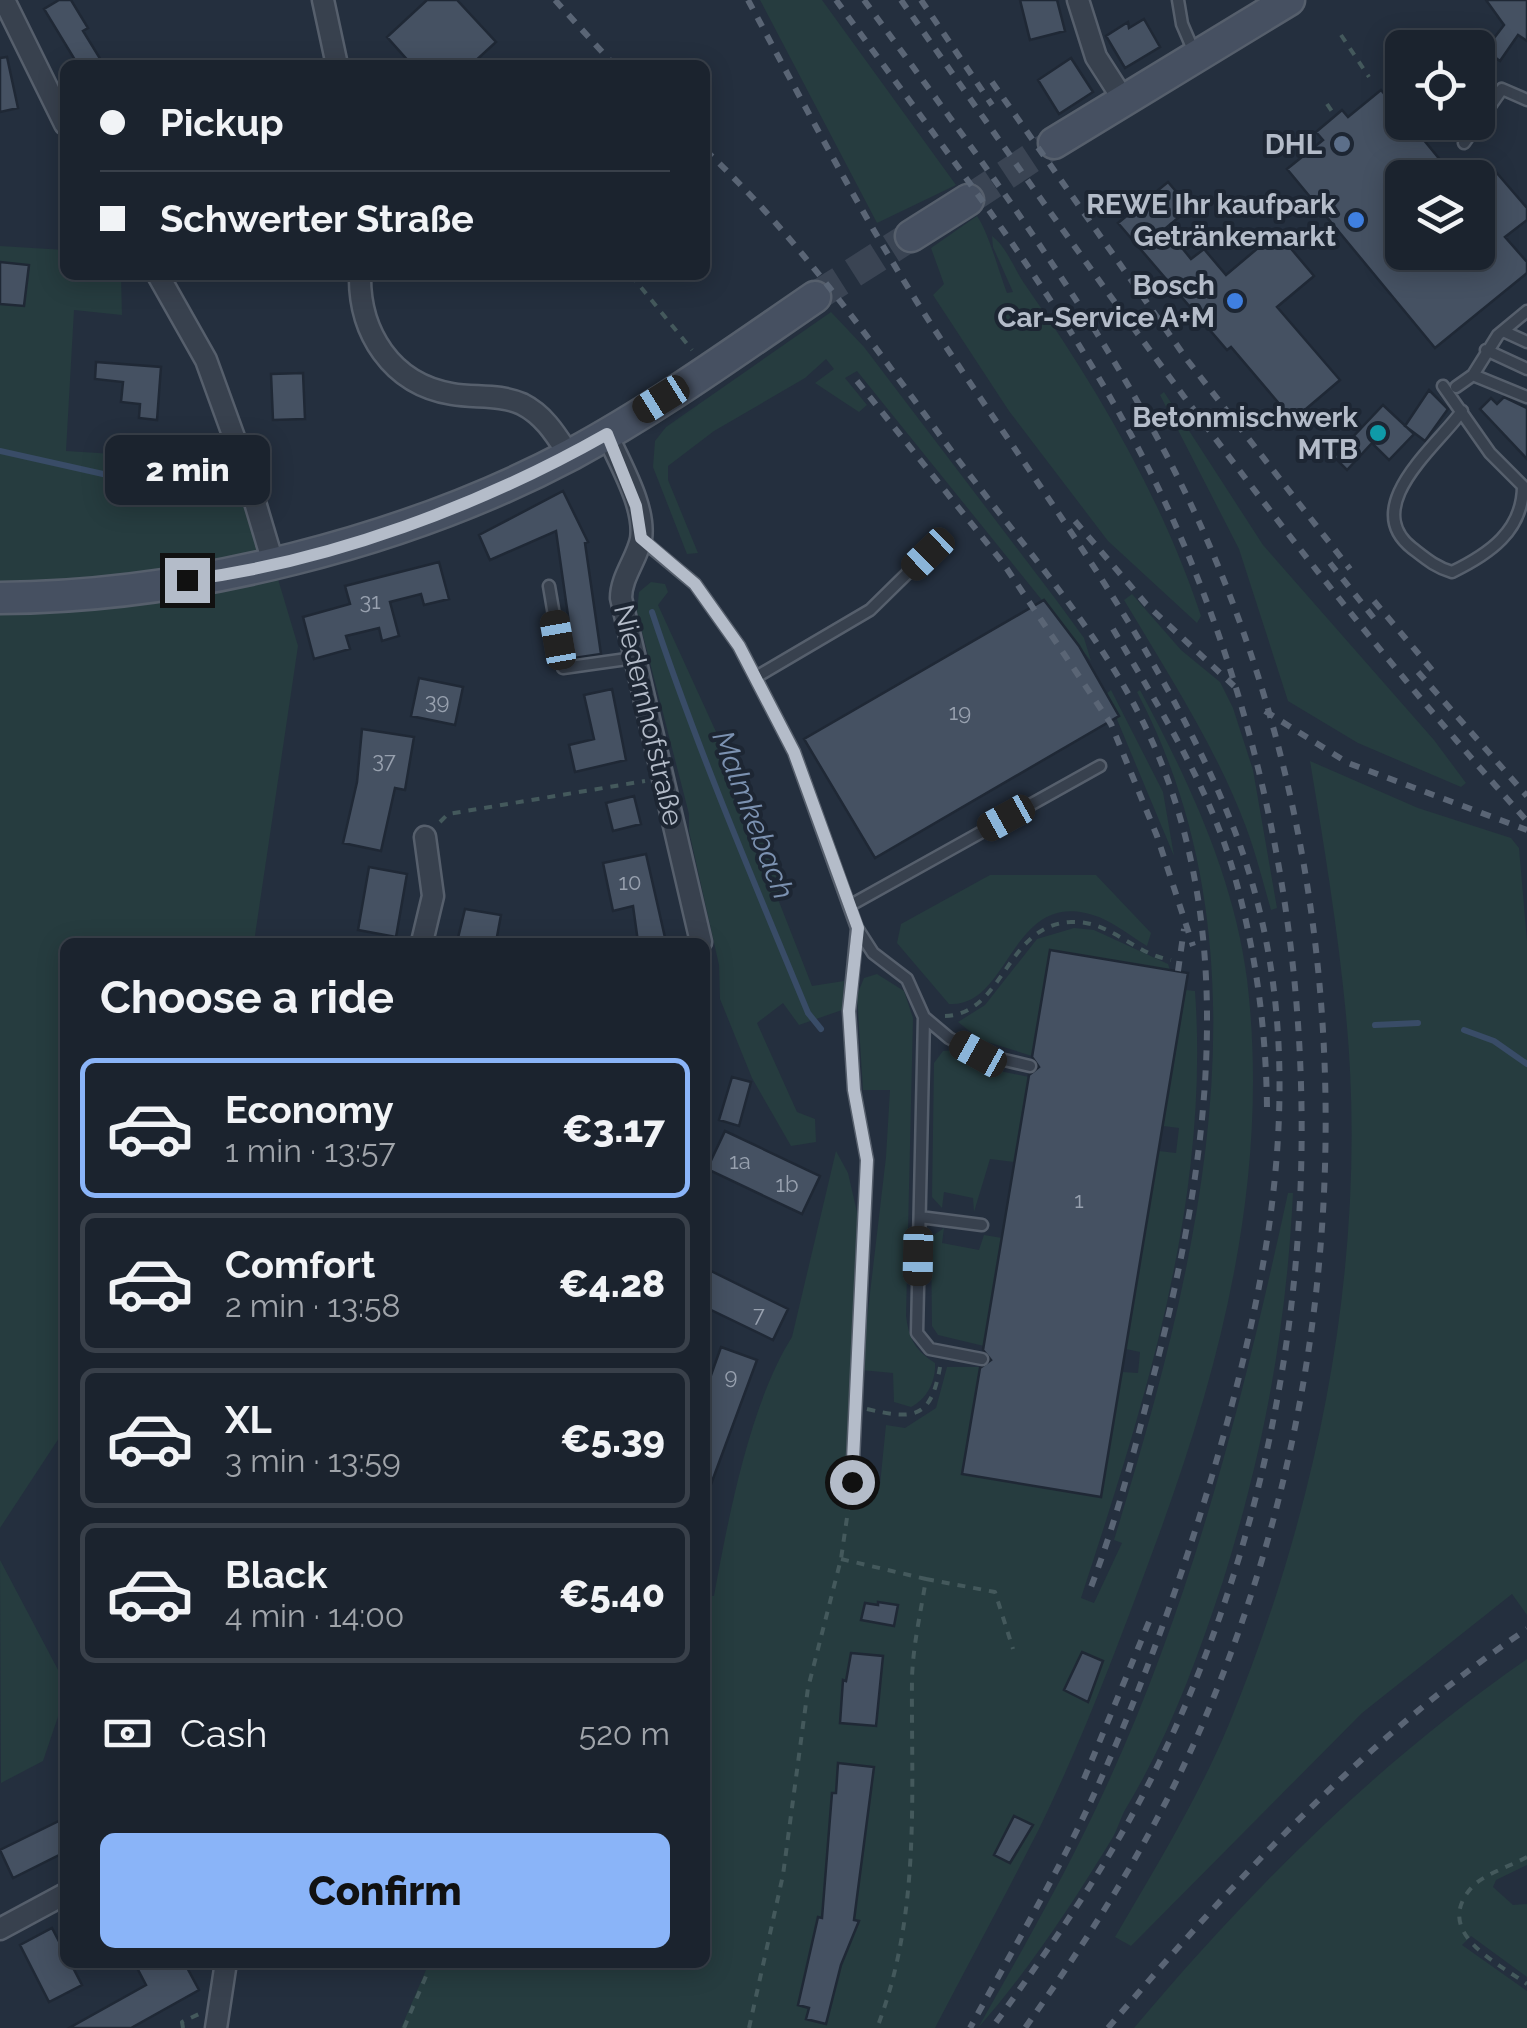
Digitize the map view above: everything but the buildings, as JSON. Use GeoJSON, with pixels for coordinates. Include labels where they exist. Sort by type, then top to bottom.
{"type":"FeatureCollection","features":[{"type":"Feature","properties":{"kind":"main road"},"geometry":{"type":"LineString","coordinates":[[1054,144],[1289,0]]}},
{"type":"Feature","properties":{"kind":"main road"},"geometry":{"type":"LineString","coordinates":[[911,236],[968,200]]}},
{"type":"Feature","properties":{"kind":"main road"},"geometry":{"type":"LineString","coordinates":[[0,598],[40,598],[274,566],[480,496],[607,434],[816,297]]}},
{"type":"Feature","properties":{"kind":"street"},"geometry":{"type":"LineString","coordinates":[[4,0],[8,26],[60,115]]}},
{"type":"Feature","properties":{"kind":"street"},"geometry":{"type":"LineString","coordinates":[[322,0],[337,60]]}},
{"type":"Feature","properties":{"kind":"street"},"geometry":{"type":"LineString","coordinates":[[1078,0],[1096,57],[1123,99]]}},
{"type":"Feature","properties":{"kind":"street"},"geometry":{"type":"LineString","coordinates":[[161,280],[206,360],[243,462],[274,566]]}},
{"type":"Feature","properties":{"kind":"street"},"geometry":{"type":"LineString","coordinates":[[360,280],[364,320],[371,337],[391,362],[436,390],[522,404],[548,423],[569,455]]}},
{"type":"Feature","properties":{"kind":"street"},"geometry":{"type":"LineString","coordinates":[[607,434],[636,506],[641,538]]}},
{"type":"Feature","properties":{"kind":"street","name":"Niedernhofstraße"},"geometry":{"type":"LineString","coordinates":[[641,538],[621,588],[700,938]]}},
{"type":"Feature","properties":{"kind":"street"},"geometry":{"type":"LineString","coordinates":[[423,938],[432,896],[425,837]]}},
{"type":"Feature","properties":{"kind":"street"},"geometry":{"type":"LineString","coordinates":[[0,1928],[60,1897]]}},
{"type":"Feature","properties":{"kind":"street"},"geometry":{"type":"LineString","coordinates":[[216,2028],[225,1968]]}},
{"type":"Feature","properties":{"kind":"lane"},"geometry":{"type":"LineString","coordinates":[[1178,0],[1182,24],[1197,57]]}},
{"type":"Feature","properties":{"kind":"lane"},"geometry":{"type":"LineString","coordinates":[[1464,144],[1502,89],[1527,100]]}},
{"type":"Feature","properties":{"kind":"lane"},"geometry":{"type":"LineString","coordinates":[[1456,387],[1473,375],[1486,350],[1527,311]]}},
{"type":"Feature","properties":{"kind":"lane"},"geometry":{"type":"LineString","coordinates":[[1503,331],[1527,342]]}},
{"type":"Feature","properties":{"kind":"lane"},"geometry":{"type":"LineString","coordinates":[[1486,350],[1527,369]]}},
{"type":"Feature","properties":{"kind":"lane"},"geometry":{"type":"LineString","coordinates":[[1473,375],[1527,397]]}},
{"type":"Feature","properties":{"kind":"lane"},"geometry":{"type":"LineString","coordinates":[[1442,386],[1462,410],[1490,453],[1523,486],[1521,514],[1511,530],[1478,560],[1452,572],[1434,566],[1402,540],[1394,521],[1394,502],[1429,446],[1445,434],[1462,410]]}},
{"type":"Feature","properties":{"kind":"lane"},"geometry":{"type":"LineString","coordinates":[[641,538],[695,584],[756,677],[794,752],[858,928],[873,953],[907,979],[924,1017],[917,1333],[930,1349],[982,1359]]}},
{"type":"Feature","properties":{"kind":"lane"},"geometry":{"type":"LineString","coordinates":[[756,677],[870,610],[928,554]]}},
{"type":"Feature","properties":{"kind":"lane"},"geometry":{"type":"LineString","coordinates":[[549,586],[563,668],[635,658]]}},
{"type":"Feature","properties":{"kind":"lane"},"geometry":{"type":"LineString","coordinates":[[848,906],[1100,766]]}},
{"type":"Feature","properties":{"kind":"lane"},"geometry":{"type":"LineString","coordinates":[[852,1482],[867,1160],[854,1090],[849,1011],[858,928]]}},
{"type":"Feature","properties":{"kind":"lane"},"geometry":{"type":"LineString","coordinates":[[924,1017],[978,1054],[1030,1066]]}},
{"type":"Feature","properties":{"kind":"lane"},"geometry":{"type":"LineString","coordinates":[[920,1217],[982,1224]]}},
{"type":"Feature","properties":{"kind":"path"},"geometry":{"type":"LineString","coordinates":[[1341,35],[1369,77]]}},
{"type":"Feature","properties":{"kind":"path"},"geometry":{"type":"LineString","coordinates":[[1327,104],[1335,116]]}},
{"type":"Feature","properties":{"kind":"path"},"geometry":{"type":"LineString","coordinates":[[635,280],[708,370]]}},
{"type":"Feature","properties":{"kind":"path"},"geometry":{"type":"LineString","coordinates":[[425,837],[448,814],[662,778]]}},
{"type":"Feature","properties":{"kind":"path"},"geometry":{"type":"LineString","coordinates":[[924,1017],[955,1016],[984,998],[1031,935],[1046,926],[1070,922],[1098,924],[1145,952],[1172,960]]}},
{"type":"Feature","properties":{"kind":"path"},"geometry":{"type":"LineString","coordinates":[[853,1406],[904,1418],[918,1413],[928,1405],[944,1353]]}},
{"type":"Feature","properties":{"kind":"path"},"geometry":{"type":"LineString","coordinates":[[749,2028],[782,1875],[808,1688],[840,1558],[852,1482]]}},
{"type":"Feature","properties":{"kind":"path"},"geometry":{"type":"LineString","coordinates":[[840,1558],[995,1592],[1014,1648]]}},
{"type":"Feature","properties":{"kind":"path"},"geometry":{"type":"LineString","coordinates":[[877,2028],[896,1978],[910,1889],[912,1674],[926,1579]]}},
{"type":"Feature","properties":{"kind":"path"},"geometry":{"type":"LineString","coordinates":[[1527,1857],[1473,1886],[1459,1908],[1459,1925],[1466,1942],[1527,1984]]}},
{"type":"Feature","properties":{"kind":"path"},"geometry":{"type":"LineString","coordinates":[[404,2028],[429,1968]]}},
{"type":"Feature","properties":{"kind":"green space"},"geometry":{"type":"Polygon","coordinates":[[[760,0],[822,0],[956,185],[877,223],[760,0]]]}},
{"type":"Feature","properties":{"kind":"green space"},"geometry":{"type":"Polygon","coordinates":[[[977,216],[1007,293],[1013,292],[992,236],[1078,364],[1126,445],[1185,572],[1201,616],[1197,623],[1108,541],[1009,411],[933,295],[944,284],[931,248],[977,216]]]}},
{"type":"Feature","properties":{"kind":"green space"},"geometry":{"type":"Polygon","coordinates":[[[0,246],[60,250],[60,280],[121,280],[122,315],[74,310],[66,451],[243,462],[298,646],[255,938],[60,938],[60,1437],[0,1528],[0,246]]]}},
{"type":"Feature","properties":{"kind":"green space"},"geometry":{"type":"Polygon","coordinates":[[[831,312],[864,347],[1057,601],[1084,638],[1091,661],[857,371],[845,378],[867,405],[859,412],[815,383],[834,369],[826,359],[805,378],[714,431],[668,466],[668,480],[698,553],[687,554],[653,467],[655,441],[666,427],[831,312]]]}},
{"type":"Feature","properties":{"kind":"green space"},"geometry":{"type":"Polygon","coordinates":[[[1164,392],[1263,545],[1434,740],[1466,783],[1461,787],[1358,743],[1288,701],[1239,549],[1160,395],[1164,392]]]}},
{"type":"Feature","properties":{"kind":"green space"},"geometry":{"type":"Polygon","coordinates":[[[651,582],[665,584],[668,592],[658,605],[787,887],[776,894],[812,986],[844,981],[842,1010],[799,1025],[783,1003],[757,1023],[797,1112],[815,1119],[816,1142],[791,1146],[752,1078],[720,999],[719,965],[689,831],[689,814],[637,612],[639,592],[651,582]]]}},
{"type":"Feature","properties":{"kind":"green space"},"geometry":{"type":"Polygon","coordinates":[[[1132,594],[1181,650],[1220,682],[1233,708],[1253,770],[1277,908],[1271,910],[1250,837],[1221,769],[1124,600],[1132,594]]]}},
{"type":"Feature","properties":{"kind":"green space"},"geometry":{"type":"Polygon","coordinates":[[[1111,690],[1163,792],[1174,856],[1116,717],[1119,715],[1106,694],[1111,690]]]}},
{"type":"Feature","properties":{"kind":"green space"},"geometry":{"type":"Polygon","coordinates":[[[1140,690],[1175,758],[1207,830],[1241,941],[1253,1053],[1245,1201],[1218,1345],[1176,1487],[1138,1591],[1055,1796],[935,2028],[401,2028],[427,1968],[710,1968],[710,1596],[714,1596],[753,1428],[764,1394],[792,1337],[836,1151],[848,1173],[859,1221],[847,1481],[858,1483],[860,1472],[872,1472],[874,1485],[880,1485],[886,1425],[905,1428],[936,1408],[947,1367],[980,1367],[963,1474],[1101,1496],[1122,1372],[1138,1373],[1140,1352],[1126,1349],[1159,1151],[1176,1153],[1179,1128],[1163,1126],[1186,990],[1195,991],[1197,1069],[1193,1146],[1182,1223],[1149,1375],[1081,1598],[1094,1603],[1122,1543],[1114,1540],[1172,1331],[1195,1223],[1209,1114],[1213,1006],[1204,899],[1180,794],[1137,692],[1140,690]]]}},
{"type":"Feature","properties":{"kind":"green space"},"geometry":{"type":"Polygon","coordinates":[[[1310,761],[1418,808],[1511,838],[1519,848],[1527,941],[1527,1615],[1512,1594],[1362,1713],[1131,1946],[1115,1937],[1204,1779],[1261,1640],[1312,1465],[1330,1376],[1350,1196],[1351,1105],[1339,951],[1310,761]]]}},
{"type":"Feature","properties":{"kind":"green space"},"geometry":{"type":"Polygon","coordinates":[[[990,875],[1096,875],[1151,933],[1147,946],[1099,917],[1070,911],[1047,917],[1029,931],[986,987],[970,1000],[949,1004],[897,943],[901,924],[990,875]]]}},
{"type":"Feature","properties":{"kind":"green space"},"geometry":{"type":"Polygon","coordinates":[[[1074,928],[1094,930],[1168,964],[1170,970],[1050,950],[1032,1056],[981,1040],[958,1022],[985,1005],[1037,939],[1074,928]]]}},
{"type":"Feature","properties":{"kind":"green space"},"geometry":{"type":"Polygon","coordinates":[[[877,974],[904,991],[913,1018],[906,1316],[914,1343],[935,1363],[929,1389],[911,1407],[894,1402],[893,1373],[861,1370],[890,1090],[863,1090],[857,995],[864,978],[877,974]]]}},
{"type":"Feature","properties":{"kind":"green space"},"geometry":{"type":"Polygon","coordinates":[[[953,1050],[985,1068],[1029,1077],[1014,1162],[990,1159],[974,1212],[973,1198],[944,1192],[942,1208],[932,1197],[934,1063],[943,1051],[953,1050]]]}},
{"type":"Feature","properties":{"kind":"green space"},"geometry":{"type":"Polygon","coordinates":[[[1288,1193],[1293,1193],[1290,1245],[1270,1393],[1237,1534],[1192,1669],[1155,1755],[1113,1837],[1050,1936],[978,2028],[1091,1818],[1165,1643],[1234,1420],[1288,1193]]]}},
{"type":"Feature","properties":{"kind":"green space"},"geometry":{"type":"Polygon","coordinates":[[[944,1228],[942,1243],[979,1250],[984,1235],[1002,1238],[984,1346],[938,1335],[932,1326],[931,1237],[944,1228]]]}},
{"type":"Feature","properties":{"kind":"green space"},"geometry":{"type":"Polygon","coordinates":[[[0,1560],[60,1674],[60,1711],[43,1761],[1,1783],[0,1560]]]}},
{"type":"Feature","properties":{"kind":"green space"},"geometry":{"type":"Polygon","coordinates":[[[1527,1659],[1527,1865],[1496,1880],[1493,1887],[1513,1905],[1527,1904],[1527,1977],[1471,1936],[1462,1945],[1527,1991],[1527,2028],[1134,2028],[1223,1927],[1318,1830],[1419,1741],[1527,1659]]]}},
{"type":"Feature","properties":{"kind":"waterway","name":"Malmkebach"},"geometry":{"type":"LineString","coordinates":[[0,451],[112,476],[185,478]]}},
{"type":"Feature","properties":{"kind":"waterway","name":"Malmkebach"},"geometry":{"type":"LineString","coordinates":[[652,612],[746,864],[808,1013],[821,1029]]}},
{"type":"Feature","properties":{"kind":"waterway","name":"Malmkebach"},"geometry":{"type":"LineString","coordinates":[[1375,1025],[1418,1023]]}},
{"type":"Feature","properties":{"kind":"waterway","name":"Malmkebach"},"geometry":{"type":"LineString","coordinates":[[1464,1030],[1494,1041],[1527,1064]]}},
{"type":"Feature","properties":{"kind":"tunnel"},"geometry":{"type":"LineString","coordinates":[[968,200],[1054,143]]}},
{"type":"Feature","properties":{"kind":"tunnel"},"geometry":{"type":"LineString","coordinates":[[815,297],[911,236]]}},
{"type":"Feature","properties":{"kind":"railway"},"geometry":{"type":"LineString","coordinates":[[555,0],[609,60]]}},
{"type":"Feature","properties":{"kind":"railway"},"geometry":{"type":"LineString","coordinates":[[748,0],[905,282],[1095,568],[1171,696],[1234,829],[1259,909],[1274,990],[1279,1071],[1277,1153],[1268,1234],[1253,1316],[1212,1476],[1157,1641],[1109,1761],[1063,1858],[970,2028]]}},
{"type":"Feature","properties":{"kind":"railway"},"geometry":{"type":"LineString","coordinates":[[836,0],[1058,312],[1136,444],[1170,513],[1228,664],[1270,820],[1294,979],[1302,1140],[1292,1302],[1265,1461],[1220,1616],[1158,1765],[1081,1900],[992,2028]]}},
{"type":"Feature","properties":{"kind":"railway"},"geometry":{"type":"LineString","coordinates":[[864,0],[1076,300],[1185,492],[1245,637],[1288,788],[1315,943],[1326,1099],[1320,1256],[1298,1412],[1261,1564],[1208,1711],[1170,1795],[1102,1914],[1025,2028]]}},
{"type":"Feature","properties":{"kind":"railway"},"geometry":{"type":"LineString","coordinates":[[901,0],[1125,316],[1280,523],[1442,724],[1527,821]]}},
{"type":"Feature","properties":{"kind":"railway"},"geometry":{"type":"LineString","coordinates":[[921,0],[992,105]]}},
{"type":"Feature","properties":{"kind":"railway"},"geometry":{"type":"LineString","coordinates":[[992,82],[1188,361],[1350,569]]}},
{"type":"Feature","properties":{"kind":"railway"},"geometry":{"type":"LineString","coordinates":[[710,155],[806,258],[1100,648],[1139,714],[1172,793],[1194,874],[1205,958],[1207,1043],[1189,1213],[1153,1378],[1125,1483],[1091,1587]]}},
{"type":"Feature","properties":{"kind":"railway"},"geometry":{"type":"LineString","coordinates":[[857,381],[1003,563],[1111,724],[1157,836],[1193,946]]}},
{"type":"Feature","properties":{"kind":"railway"},"geometry":{"type":"LineString","coordinates":[[1075,521],[1146,604],[1234,686]]}},
{"type":"Feature","properties":{"kind":"railway"},"geometry":{"type":"LineString","coordinates":[[1330,563],[1377,622]]}},
{"type":"Feature","properties":{"kind":"railway"},"geometry":{"type":"LineString","coordinates":[[1374,601],[1438,677]]}},
{"type":"Feature","properties":{"kind":"railway"},"geometry":{"type":"LineString","coordinates":[[1113,629],[1195,775],[1232,867],[1258,986],[1267,1107]]}},
{"type":"Feature","properties":{"kind":"railway"},"geometry":{"type":"LineString","coordinates":[[1418,672],[1527,796]]}},
{"type":"Feature","properties":{"kind":"railway"},"geometry":{"type":"LineString","coordinates":[[1265,711],[1348,763],[1527,830]]}},
{"type":"Feature","properties":{"kind":"railway"},"geometry":{"type":"LineString","coordinates":[[1178,971],[1184,929]]}},
{"type":"Feature","properties":{"kind":"railway"},"geometry":{"type":"LineString","coordinates":[[1084,1779],[1151,1617]]}},
{"type":"Feature","properties":{"kind":"railway"},"geometry":{"type":"LineString","coordinates":[[1108,2028],[1253,1866],[1356,1764],[1468,1671],[1527,1629]]}},
{"type":"Feature","properties":{"kind":"place","name":"DHL"},"geometry":{"type":"Point","coordinates":[1342,144]}},
{"type":"Feature","properties":{"kind":"place","name":"REWE Ihr kaufpark Getränkemarkt"},"geometry":{"type":"Point","coordinates":[1356,220]}},
{"type":"Feature","properties":{"kind":"place","name":"Bosch Car-Service A+M"},"geometry":{"type":"Point","coordinates":[1235,301]}},
{"type":"Feature","properties":{"kind":"place","name":"Betonmischwerk MTB"},"geometry":{"type":"Point","coordinates":[1378,433]}},
{"type":"Feature","properties":{"kind":"route"},"geometry":{"type":"LineString","coordinates":[[187,580],[274,566],[405,524],[520,479],[607,434],[636,506],[641,538],[695,584],[756,677],[794,752],[858,928],[849,1011],[854,1090],[867,1160],[852,1482]]}}]}
